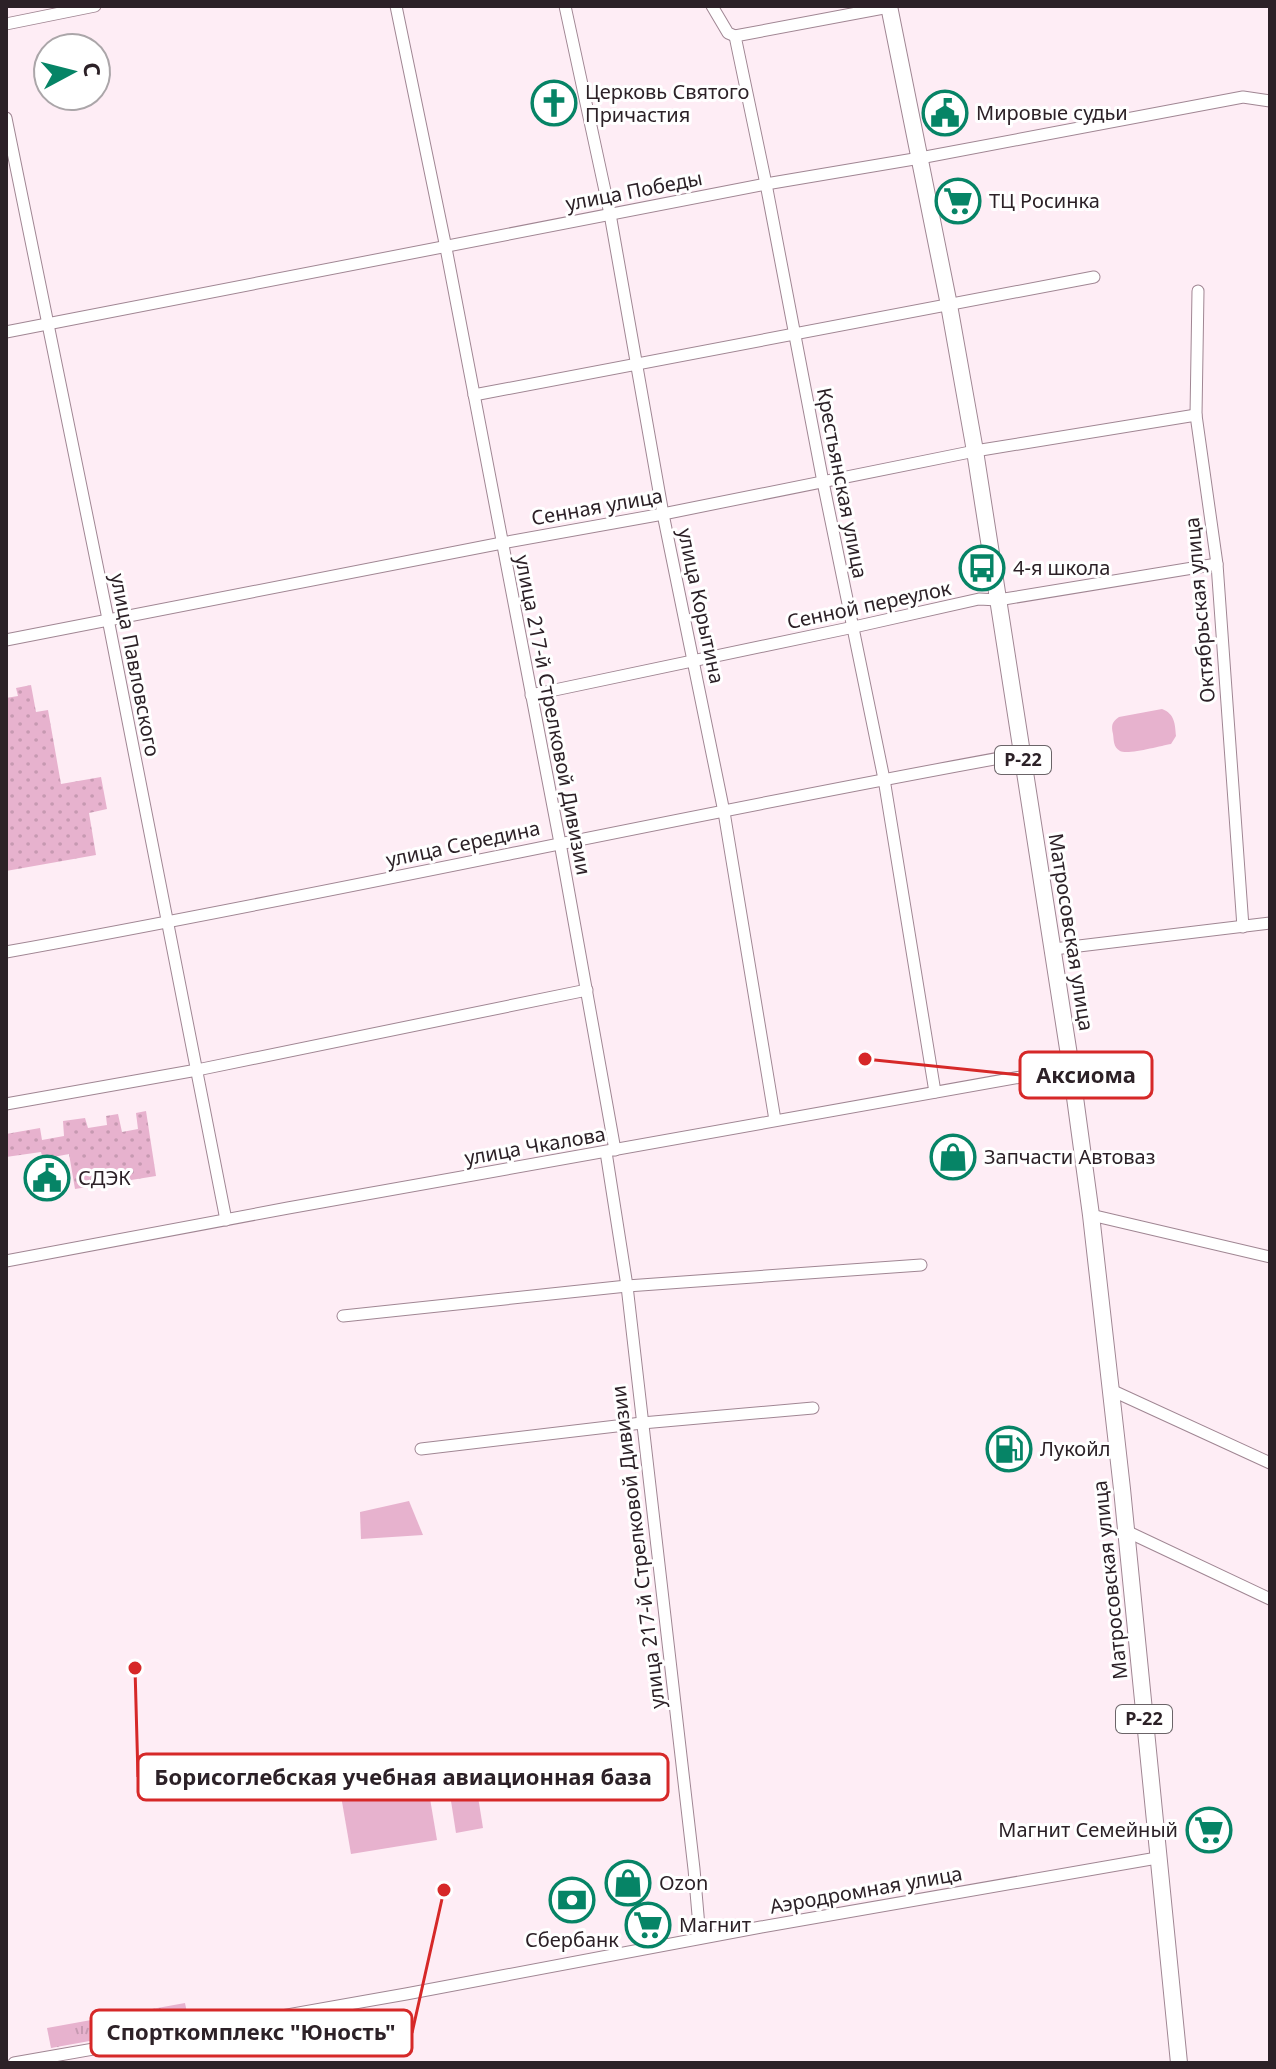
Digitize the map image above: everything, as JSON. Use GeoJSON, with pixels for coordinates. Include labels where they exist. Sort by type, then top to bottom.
{"type":"FeatureCollection","features":[{"type":"Feature","properties":{"kind":"highway","name":"Матросовская улица"},"geometry":{"type":"LineString","coordinates":[[889,6],[975,451],[1071,1068],[1111,1390],[1179,2063]]}},
{"type":"Feature","properties":{"kind":"street"},"geometry":{"type":"LineString","coordinates":[[6,24],[95,6]]}},
{"type":"Feature","properties":{"kind":"street","name":"улица 217-й Стрелковой Дивизии"},"geometry":{"type":"LineString","coordinates":[[396,6],[446,248],[587,990],[611,1151],[700,1938]]}},
{"type":"Feature","properties":{"kind":"street","name":"улица Корытина"},"geometry":{"type":"LineString","coordinates":[[565,6],[610,214],[663,514],[724,812],[775,1120]]}},
{"type":"Feature","properties":{"kind":"street"},"geometry":{"type":"LineString","coordinates":[[712,6],[728,33],[735,36],[889,6]]}},
{"type":"Feature","properties":{"kind":"street","name":"Крестьянская улица"},"geometry":{"type":"LineString","coordinates":[[735,36],[884,779],[935,1092]]}},
{"type":"Feature","properties":{"kind":"street","name":"улица Победы"},"geometry":{"type":"LineString","coordinates":[[6,332],[766,184],[1243,97],[1270,101]]}},
{"type":"Feature","properties":{"kind":"street","name":"улица Павловского"},"geometry":{"type":"LineString","coordinates":[[6,118],[226,1220]]}},
{"type":"Feature","properties":{"kind":"street"},"geometry":{"type":"LineString","coordinates":[[474,395],[1094,277]]}},
{"type":"Feature","properties":{"kind":"street","name":"Октябрьская улица"},"geometry":{"type":"LineString","coordinates":[[1198,291],[1196,415],[1217,564],[1243,927]]}},
{"type":"Feature","properties":{"kind":"street","name":"Сенная улица"},"geometry":{"type":"LineString","coordinates":[[6,640],[975,451],[1196,415]]}},
{"type":"Feature","properties":{"kind":"street","name":"Сенной переулок"},"geometry":{"type":"LineString","coordinates":[[531,695],[979,599],[998,600],[1217,564]]}},
{"type":"Feature","properties":{"kind":"street","name":"улица Середина"},"geometry":{"type":"LineString","coordinates":[[6,952],[1022,754]]}},
{"type":"Feature","properties":{"kind":"street"},"geometry":{"type":"LineString","coordinates":[[1054,949],[1270,923]]}},
{"type":"Feature","properties":{"kind":"street"},"geometry":{"type":"LineString","coordinates":[[6,1104],[197,1070],[587,990]]}},
{"type":"Feature","properties":{"kind":"street","name":"улица Чкалова"},"geometry":{"type":"LineString","coordinates":[[6,1261],[1071,1068]]}},
{"type":"Feature","properties":{"kind":"street"},"geometry":{"type":"LineString","coordinates":[[1091,1215],[1270,1257]]}},
{"type":"Feature","properties":{"kind":"street"},"geometry":{"type":"LineString","coordinates":[[343,1316],[627,1286],[921,1265]]}},
{"type":"Feature","properties":{"kind":"street"},"geometry":{"type":"LineString","coordinates":[[1111,1390],[1270,1463]]}},
{"type":"Feature","properties":{"kind":"street"},"geometry":{"type":"LineString","coordinates":[[421,1449],[642,1423],[813,1408]]}},
{"type":"Feature","properties":{"kind":"street"},"geometry":{"type":"LineString","coordinates":[[1126,1531],[1270,1599]]}},
{"type":"Feature","properties":{"kind":"street","name":"Аэродромная улица"},"geometry":{"type":"LineString","coordinates":[[14,2063],[1157,1858]]}},
{"type":"Feature","properties":{"kind":"green space"},"geometry":{"type":"Polygon","coordinates":[[[31,685],[36,712],[48,710],[61,784],[101,777],[107,809],[89,813],[96,855],[6,871],[6,698],[18,696],[16,688],[31,685]]]}},
{"type":"Feature","properties":{"kind":"green space"},"geometry":{"type":"Polygon","coordinates":[[[1162,709],[1170,714],[1175,724],[1176,736],[1171,744],[1130,752],[1116,748],[1112,728],[1119,717],[1162,709]]]}},
{"type":"Feature","properties":{"kind":"green space"},"geometry":{"type":"Polygon","coordinates":[[[146,1111],[156,1176],[75,1189],[69,1154],[43,1159],[41,1152],[6,1157],[6,1134],[40,1128],[42,1140],[64,1136],[63,1121],[85,1118],[88,1128],[107,1125],[106,1116],[118,1114],[122,1132],[138,1129],[136,1113],[146,1111]]]}},
{"type":"Feature","properties":{"kind":"green space"},"geometry":{"type":"Polygon","coordinates":[[[409,1501],[423,1535],[361,1539],[360,1512],[409,1501]]]}},
{"type":"Feature","properties":{"kind":"green space"},"geometry":{"type":"Polygon","coordinates":[[[475,1778],[483,1828],[456,1833],[448,1782],[475,1778]]]}},
{"type":"Feature","properties":{"kind":"green space"},"geometry":{"type":"Polygon","coordinates":[[[427,1781],[437,1840],[351,1854],[341,1796],[427,1781]]]}},
{"type":"Feature","properties":{"kind":"green space"},"geometry":{"type":"Polygon","coordinates":[[[185,2003],[189,2023],[51,2048],[47,2028],[185,2003]]]}},
{"type":"Feature","properties":{"kind":"place","name":"Церковь Святого Причастия"},"geometry":{"type":"Point","coordinates":[554,103]}},
{"type":"Feature","properties":{"kind":"place","name":"Мировые судьи"},"geometry":{"type":"Point","coordinates":[945,113]}},
{"type":"Feature","properties":{"kind":"place","name":"ТЦ Росинка"},"geometry":{"type":"Point","coordinates":[958,201]}},
{"type":"Feature","properties":{"kind":"place","name":"4-я школа"},"geometry":{"type":"Point","coordinates":[982,568]}},
{"type":"Feature","properties":{"kind":"place","name":"Аксиома"},"geometry":{"type":"Point","coordinates":[865,1059]}},
{"type":"Feature","properties":{"kind":"place","name":"Запчасти Автоваз"},"geometry":{"type":"Point","coordinates":[953,1157]}},
{"type":"Feature","properties":{"kind":"place","name":"СДЭК"},"geometry":{"type":"Point","coordinates":[47,1178]}},
{"type":"Feature","properties":{"kind":"place","name":"Лукойл"},"geometry":{"type":"Point","coordinates":[1009,1449]}},
{"type":"Feature","properties":{"kind":"place","name":"Борисоглебская учебная авиационная база"},"geometry":{"type":"Point","coordinates":[135,1668]}},
{"type":"Feature","properties":{"kind":"place","name":"Магнит Семейный"},"geometry":{"type":"Point","coordinates":[1209,1830]}},
{"type":"Feature","properties":{"kind":"place","name":"Ozon"},"geometry":{"type":"Point","coordinates":[628,1883]}},
{"type":"Feature","properties":{"kind":"place","name":"Спорткомплекс \"Юность\""},"geometry":{"type":"Point","coordinates":[444,1890]}},
{"type":"Feature","properties":{"kind":"place","name":"Сбербанк"},"geometry":{"type":"Point","coordinates":[572,1900]}},
{"type":"Feature","properties":{"kind":"place","name":"Магнит"},"geometry":{"type":"Point","coordinates":[648,1925]}}]}
